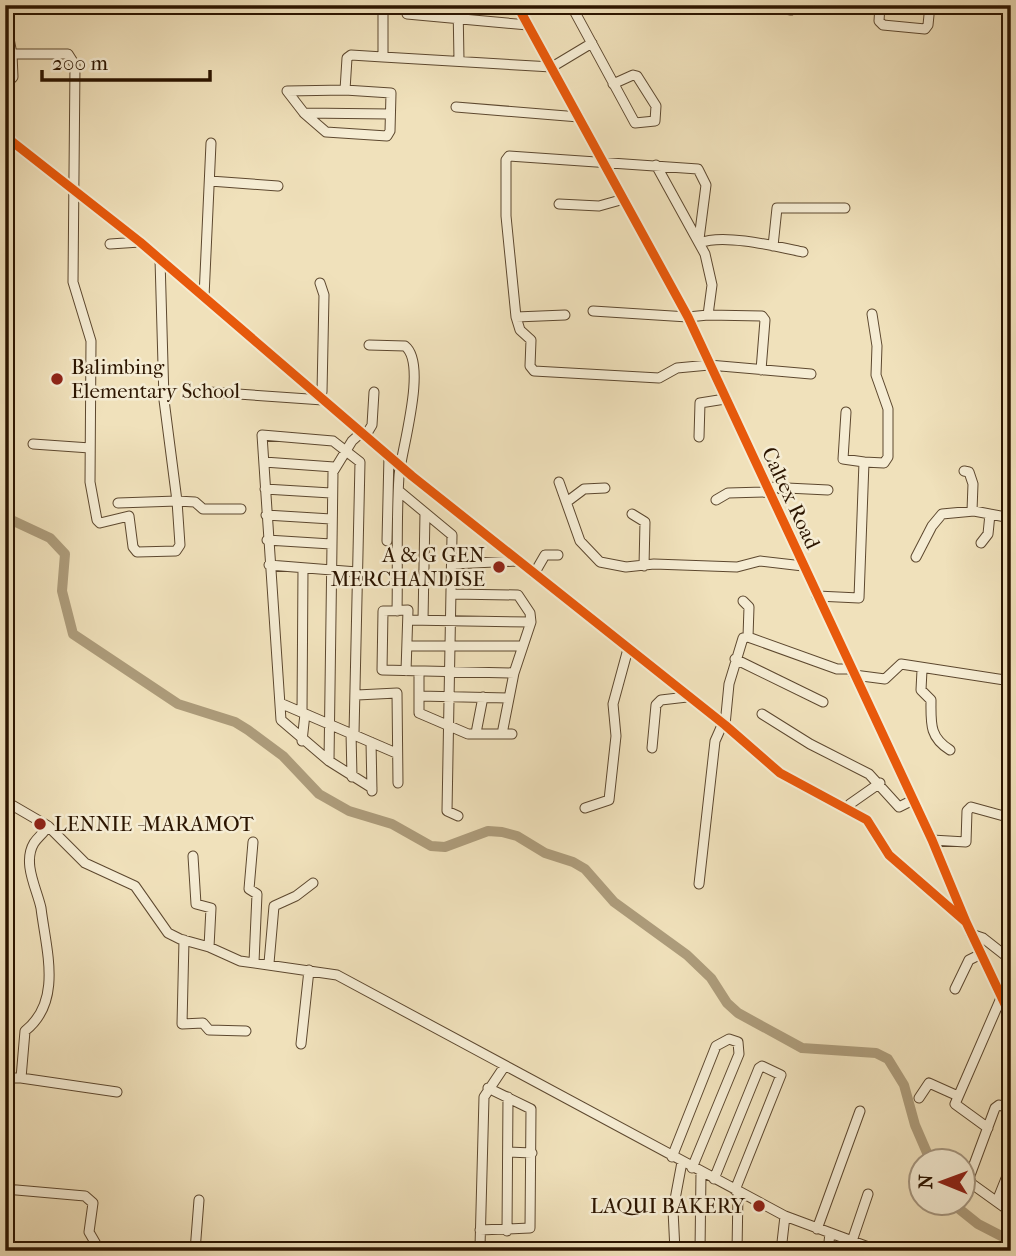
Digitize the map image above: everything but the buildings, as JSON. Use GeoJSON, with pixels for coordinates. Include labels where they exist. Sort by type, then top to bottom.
{"type":"FeatureCollection","features":[{"type":"Feature","properties":{"kind":"street"},"geometry":{"type":"LineString","coordinates":[[365,5],[379,6],[383,11],[383,57]]}},
{"type":"Feature","properties":{"kind":"street"},"geometry":{"type":"LineString","coordinates":[[458,5],[459,60]]}},
{"type":"Feature","properties":{"kind":"street","name":"Caltex Road"},"geometry":{"type":"LineString","coordinates":[[517,5],[688,317],[932,840],[965,922],[1011,1017]]}},
{"type":"Feature","properties":{"kind":"street"},"geometry":{"type":"LineString","coordinates":[[570,5],[592,43],[613,84],[635,123],[655,121],[656,106],[637,76],[633,75],[613,84]]}},
{"type":"Feature","properties":{"kind":"street"},"geometry":{"type":"LineString","coordinates":[[765,5],[791,10],[799,5]]}},
{"type":"Feature","properties":{"kind":"street"},"geometry":{"type":"LineString","coordinates":[[880,5],[879,22],[883,25],[925,29],[928,25],[930,5]]}},
{"type":"Feature","properties":{"kind":"street"},"geometry":{"type":"LineString","coordinates":[[407,14],[528,24]]}},
{"type":"Feature","properties":{"kind":"street"},"geometry":{"type":"LineString","coordinates":[[5,18],[13,77],[5,85]]}},
{"type":"Feature","properties":{"kind":"street"},"geometry":{"type":"LineString","coordinates":[[345,90],[347,58],[351,54],[552,67],[592,43]]}},
{"type":"Feature","properties":{"kind":"street"},"geometry":{"type":"LineString","coordinates":[[12,54],[68,54],[73,57],[74,282],[91,341],[90,482],[97,520],[100,523],[129,516],[132,547],[137,552],[179,549],[177,501],[164,400],[160,259]]}},
{"type":"Feature","properties":{"kind":"street"},"geometry":{"type":"LineString","coordinates":[[287,91],[389,92],[390,131],[387,136],[326,132],[304,113],[287,91]]}},
{"type":"Feature","properties":{"kind":"street"},"geometry":{"type":"LineString","coordinates":[[456,107],[579,117]]}},
{"type":"Feature","properties":{"kind":"street"},"geometry":{"type":"LineString","coordinates":[[304,113],[390,114]]}},
{"type":"Feature","properties":{"kind":"street"},"geometry":{"type":"LineString","coordinates":[[5,136],[140,242],[401,466],[534,575],[724,724],[780,773],[867,820],[888,855],[965,922]]}},
{"type":"Feature","properties":{"kind":"street"},"geometry":{"type":"LineString","coordinates":[[204,297],[211,143]]}},
{"type":"Feature","properties":{"kind":"street"},"geometry":{"type":"LineString","coordinates":[[699,241],[705,178],[692,167],[513,155],[506,160],[506,216],[516,317],[520,330],[531,341],[530,366],[534,371],[662,378],[677,368],[709,365],[811,374]]}},
{"type":"Feature","properties":{"kind":"street"},"geometry":{"type":"LineString","coordinates":[[656,165],[699,241],[711,275],[708,314]]}},
{"type":"Feature","properties":{"kind":"street"},"geometry":{"type":"LineString","coordinates":[[210,181],[278,186]]}},
{"type":"Feature","properties":{"kind":"street"},"geometry":{"type":"LineString","coordinates":[[559,204],[599,206],[624,199]]}},
{"type":"Feature","properties":{"kind":"street"},"geometry":{"type":"LineString","coordinates":[[773,246],[777,208],[845,208]]}},
{"type":"Feature","properties":{"kind":"street"},"geometry":{"type":"LineString","coordinates":[[699,241],[773,246],[803,252]]}},
{"type":"Feature","properties":{"kind":"street"},"geometry":{"type":"LineString","coordinates":[[110,244],[140,242]]}},
{"type":"Feature","properties":{"kind":"street"},"geometry":{"type":"LineString","coordinates":[[320,283],[324,315],[321,398]]}},
{"type":"Feature","properties":{"kind":"street"},"geometry":{"type":"LineString","coordinates":[[593,311],[688,317],[708,314],[764,318],[761,369]]}},
{"type":"Feature","properties":{"kind":"street"},"geometry":{"type":"LineString","coordinates":[[846,412],[843,459],[884,463],[888,457],[888,409],[876,375],[877,346],[872,314]]}},
{"type":"Feature","properties":{"kind":"street"},"geometry":{"type":"LineString","coordinates":[[516,317],[565,315]]}},
{"type":"Feature","properties":{"kind":"street"},"geometry":{"type":"LineString","coordinates":[[369,345],[405,346],[410,350],[413,405],[399,491],[397,611]]}},
{"type":"Feature","properties":{"kind":"street"},"geometry":{"type":"LineString","coordinates":[[209,392],[321,398]]}},
{"type":"Feature","properties":{"kind":"street"},"geometry":{"type":"LineString","coordinates":[[329,761],[331,493],[334,467],[345,451],[372,425],[374,392]]}},
{"type":"Feature","properties":{"kind":"street"},"geometry":{"type":"LineString","coordinates":[[699,437],[700,403],[725,399]]}},
{"type":"Feature","properties":{"kind":"street"},"geometry":{"type":"LineString","coordinates":[[352,777],[360,462],[333,441],[262,435],[279,703],[284,726],[329,761],[352,777],[372,790],[372,742]]}},
{"type":"Feature","properties":{"kind":"street"},"geometry":{"type":"LineString","coordinates":[[33,444],[90,448]]}},
{"type":"Feature","properties":{"kind":"street"},"geometry":{"type":"LineString","coordinates":[[387,541],[388,455]]}},
{"type":"Feature","properties":{"kind":"street"},"geometry":{"type":"LineString","coordinates":[[264,462],[334,467]]}},
{"type":"Feature","properties":{"kind":"street"},"geometry":{"type":"LineString","coordinates":[[817,596],[860,596],[864,462]]}},
{"type":"Feature","properties":{"kind":"street"},"geometry":{"type":"LineString","coordinates":[[964,471],[972,477],[972,511]]}},
{"type":"Feature","properties":{"kind":"street"},"geometry":{"type":"LineString","coordinates":[[559,482],[560,492],[568,501],[569,513],[580,541],[600,562],[644,566],[737,567],[760,561],[803,566]]}},
{"type":"Feature","properties":{"kind":"street"},"geometry":{"type":"LineString","coordinates":[[568,501],[584,489],[605,488]]}},
{"type":"Feature","properties":{"kind":"street"},"geometry":{"type":"LineString","coordinates":[[265,489],[331,493]]}},
{"type":"Feature","properties":{"kind":"street"},"geometry":{"type":"LineString","coordinates":[[716,500],[728,493],[767,489],[828,490]]}},
{"type":"Feature","properties":{"kind":"street"},"geometry":{"type":"LineString","coordinates":[[399,491],[450,531],[453,564],[447,811],[458,817]]}},
{"type":"Feature","properties":{"kind":"street"},"geometry":{"type":"LineString","coordinates":[[118,503],[177,501],[195,502],[203,509],[241,509]]}},
{"type":"Feature","properties":{"kind":"street"},"geometry":{"type":"LineString","coordinates":[[916,556],[938,517],[972,511],[1011,518]]}},
{"type":"Feature","properties":{"kind":"street"},"geometry":{"type":"LineString","coordinates":[[423,620],[425,513]]}},
{"type":"Feature","properties":{"kind":"street"},"geometry":{"type":"LineString","coordinates":[[632,514],[645,522],[644,566]]}},
{"type":"Feature","properties":{"kind":"street"},"geometry":{"type":"LineString","coordinates":[[981,543],[988,534],[990,514]]}},
{"type":"Feature","properties":{"kind":"street"},"geometry":{"type":"LineString","coordinates":[[266,515],[331,519]]}},
{"type":"Feature","properties":{"kind":"street"},"geometry":{"type":"LineString","coordinates":[[267,540],[331,544]]}},
{"type":"Feature","properties":{"kind":"street"},"geometry":{"type":"LineString","coordinates":[[534,575],[545,555],[558,555]]}},
{"type":"Feature","properties":{"kind":"street"},"geometry":{"type":"LineString","coordinates":[[453,564],[517,561]]}},
{"type":"Feature","properties":{"kind":"street"},"geometry":{"type":"LineString","coordinates":[[269,565],[357,572]]}},
{"type":"Feature","properties":{"kind":"street"},"geometry":{"type":"LineString","coordinates":[[302,741],[303,569]]}},
{"type":"Feature","properties":{"kind":"street"},"geometry":{"type":"LineString","coordinates":[[419,671],[419,713],[468,734],[507,734],[508,698],[531,622],[530,612],[521,596],[452,594]]}},
{"type":"Feature","properties":{"kind":"street"},"geometry":{"type":"LineString","coordinates":[[743,601],[749,607],[748,637]]}},
{"type":"Feature","properties":{"kind":"street"},"geometry":{"type":"LineString","coordinates":[[406,671],[408,610],[383,611],[382,670],[406,671],[451,671],[514,673]]}},
{"type":"Feature","properties":{"kind":"street"},"geometry":{"type":"LineString","coordinates":[[408,620],[531,622]]}},
{"type":"Feature","properties":{"kind":"street"},"geometry":{"type":"LineString","coordinates":[[699,884],[715,741],[724,724],[740,641],[748,637],[837,669],[885,679],[901,664],[922,670],[1011,681]]}},
{"type":"Feature","properties":{"kind":"street"},"geometry":{"type":"LineString","coordinates":[[407,646],[522,646]]}},
{"type":"Feature","properties":{"kind":"street"},"geometry":{"type":"LineString","coordinates":[[585,808],[609,800],[616,728],[613,704],[628,649]]}},
{"type":"Feature","properties":{"kind":"street"},"geometry":{"type":"LineString","coordinates":[[735,659],[823,702]]}},
{"type":"Feature","properties":{"kind":"street"},"geometry":{"type":"LineString","coordinates":[[922,670],[921,693],[931,700],[933,735],[937,742],[950,750]]}},
{"type":"Feature","properties":{"kind":"street"},"geometry":{"type":"LineString","coordinates":[[356,695],[397,693],[398,783]]}},
{"type":"Feature","properties":{"kind":"street"},"geometry":{"type":"LineString","coordinates":[[419,696],[508,698]]}},
{"type":"Feature","properties":{"kind":"street"},"geometry":{"type":"LineString","coordinates":[[652,748],[656,705],[661,700],[687,696]]}},
{"type":"Feature","properties":{"kind":"street"},"geometry":{"type":"LineString","coordinates":[[476,733],[483,697]]}},
{"type":"Feature","properties":{"kind":"street"},"geometry":{"type":"LineString","coordinates":[[279,703],[396,753]]}},
{"type":"Feature","properties":{"kind":"street"},"geometry":{"type":"LineString","coordinates":[[762,714],[880,783],[899,807],[913,800]]}},
{"type":"Feature","properties":{"kind":"street"},"geometry":{"type":"LineString","coordinates":[[850,804],[880,783]]}},
{"type":"Feature","properties":{"kind":"street"},"geometry":{"type":"LineString","coordinates":[[5,801],[48,826],[85,863],[135,886],[168,933],[240,961],[270,963],[349,980],[736,1191],[785,1216],[852,1241],[861,1248],[879,1251]]}},
{"type":"Feature","properties":{"kind":"street"},"geometry":{"type":"LineString","coordinates":[[932,840],[966,842],[967,811],[971,807],[1011,818]]}},
{"type":"Feature","properties":{"kind":"street"},"geometry":{"type":"LineString","coordinates":[[22,1078],[25,1031],[39,1020],[50,994],[41,908],[38,894],[32,887],[31,873],[32,846],[48,826]]}},
{"type":"Feature","properties":{"kind":"street"},"geometry":{"type":"LineString","coordinates":[[253,842],[249,889],[257,894],[254,962]]}},
{"type":"Feature","properties":{"kind":"street"},"geometry":{"type":"LineString","coordinates":[[193,856],[196,904],[211,908],[209,947]]}},
{"type":"Feature","properties":{"kind":"street"},"geometry":{"type":"LineString","coordinates":[[270,963],[274,906],[296,896],[313,883]]}},
{"type":"Feature","properties":{"kind":"street"},"geometry":{"type":"LineString","coordinates":[[971,934],[983,937],[1011,960]]}},
{"type":"Feature","properties":{"kind":"street"},"geometry":{"type":"LineString","coordinates":[[184,940],[182,1024],[203,1023],[209,1030],[246,1031]]}},
{"type":"Feature","properties":{"kind":"street"},"geometry":{"type":"LineString","coordinates":[[955,989],[969,960],[981,954]]}},
{"type":"Feature","properties":{"kind":"street"},"geometry":{"type":"LineString","coordinates":[[301,1044],[309,970]]}},
{"type":"Feature","properties":{"kind":"street"},"geometry":{"type":"LineString","coordinates":[[988,1128],[956,1108],[958,1096],[1001,998]]}},
{"type":"Feature","properties":{"kind":"street"},"geometry":{"type":"LineString","coordinates":[[672,1157],[716,1046],[729,1040],[738,1042],[738,1055],[697,1170],[699,1251]]}},
{"type":"Feature","properties":{"kind":"street"},"geometry":{"type":"LineString","coordinates":[[501,1065],[484,1097],[481,1249],[515,1251]]}},
{"type":"Feature","properties":{"kind":"street"},"geometry":{"type":"LineString","coordinates":[[714,1179],[758,1068],[762,1066],[781,1075],[736,1191],[737,1251]]}},
{"type":"Feature","properties":{"kind":"street"},"geometry":{"type":"LineString","coordinates":[[5,1078],[22,1078],[117,1092]]}},
{"type":"Feature","properties":{"kind":"street"},"geometry":{"type":"LineString","coordinates":[[919,1098],[929,1083],[958,1096]]}},
{"type":"Feature","properties":{"kind":"street"},"geometry":{"type":"LineString","coordinates":[[480,1230],[530,1228],[531,1109],[490,1084]]}},
{"type":"Feature","properties":{"kind":"street"},"geometry":{"type":"LineString","coordinates":[[507,1231],[508,1097]]}},
{"type":"Feature","properties":{"kind":"street"},"geometry":{"type":"LineString","coordinates":[[1011,1108],[997,1105],[969,1178],[972,1184],[1011,1212]]}},
{"type":"Feature","properties":{"kind":"street"},"geometry":{"type":"LineString","coordinates":[[817,1229],[860,1111]]}},
{"type":"Feature","properties":{"kind":"street"},"geometry":{"type":"LineString","coordinates":[[5,1145],[9,1146],[7,1189],[85,1196],[93,1203],[89,1232],[100,1251]]}},
{"type":"Feature","properties":{"kind":"street"},"geometry":{"type":"LineString","coordinates":[[508,1152],[532,1153]]}},
{"type":"Feature","properties":{"kind":"street"},"geometry":{"type":"LineString","coordinates":[[675,1251],[673,1210],[682,1162]]}},
{"type":"Feature","properties":{"kind":"street"},"geometry":{"type":"LineString","coordinates":[[997,1201],[1011,1166]]}},
{"type":"Feature","properties":{"kind":"street"},"geometry":{"type":"LineString","coordinates":[[852,1241],[868,1194]]}},
{"type":"Feature","properties":{"kind":"street"},"geometry":{"type":"LineString","coordinates":[[195,1251],[199,1200]]}},
{"type":"Feature","properties":{"kind":"street"},"geometry":{"type":"LineString","coordinates":[[780,1251],[785,1216]]}},
{"type":"Feature","properties":{"kind":"street"},"geometry":{"type":"LineString","coordinates":[[828,1251],[830,1233]]}},
{"type":"Feature","properties":{"kind":"waterway"},"geometry":{"type":"LineString","coordinates":[[5,517],[50,538],[65,554],[62,591],[73,634],[178,704],[235,722],[248,730],[283,756],[319,794],[349,811],[392,824],[431,846],[445,847],[488,831],[502,832],[517,836],[545,853],[585,869],[614,902],[687,955],[711,978],[727,1003],[738,1013],[802,1048],[876,1053],[888,1059],[904,1085],[915,1125],[925,1148]]}},
{"type":"Feature","properties":{"kind":"waterway"},"geometry":{"type":"LineString","coordinates":[[970,1218],[1011,1241]]}},
{"type":"Feature","properties":{"kind":"cycle path"},"geometry":{"type":"LineString","coordinates":[[517,5],[688,317],[932,840],[966,922],[1011,1017]]}},
{"type":"Feature","properties":{"kind":"cycle path"},"geometry":{"type":"LineString","coordinates":[[5,136],[140,242],[412,476],[725,725],[780,773],[867,820],[889,855],[966,922]]}},
{"type":"Feature","properties":{"kind":"place","name":"Balimbing Elementary School"},"geometry":{"type":"Point","coordinates":[57,379]}},
{"type":"Feature","properties":{"kind":"place","name":"A & G GEN MERCHANDISE"},"geometry":{"type":"Point","coordinates":[499,567]}},
{"type":"Feature","properties":{"kind":"place","name":"LENNIE -MARAMOT"},"geometry":{"type":"Point","coordinates":[40,824]}},
{"type":"Feature","properties":{"kind":"place","name":"LAQUI BAKERY"},"geometry":{"type":"Point","coordinates":[759,1206]}}]}
